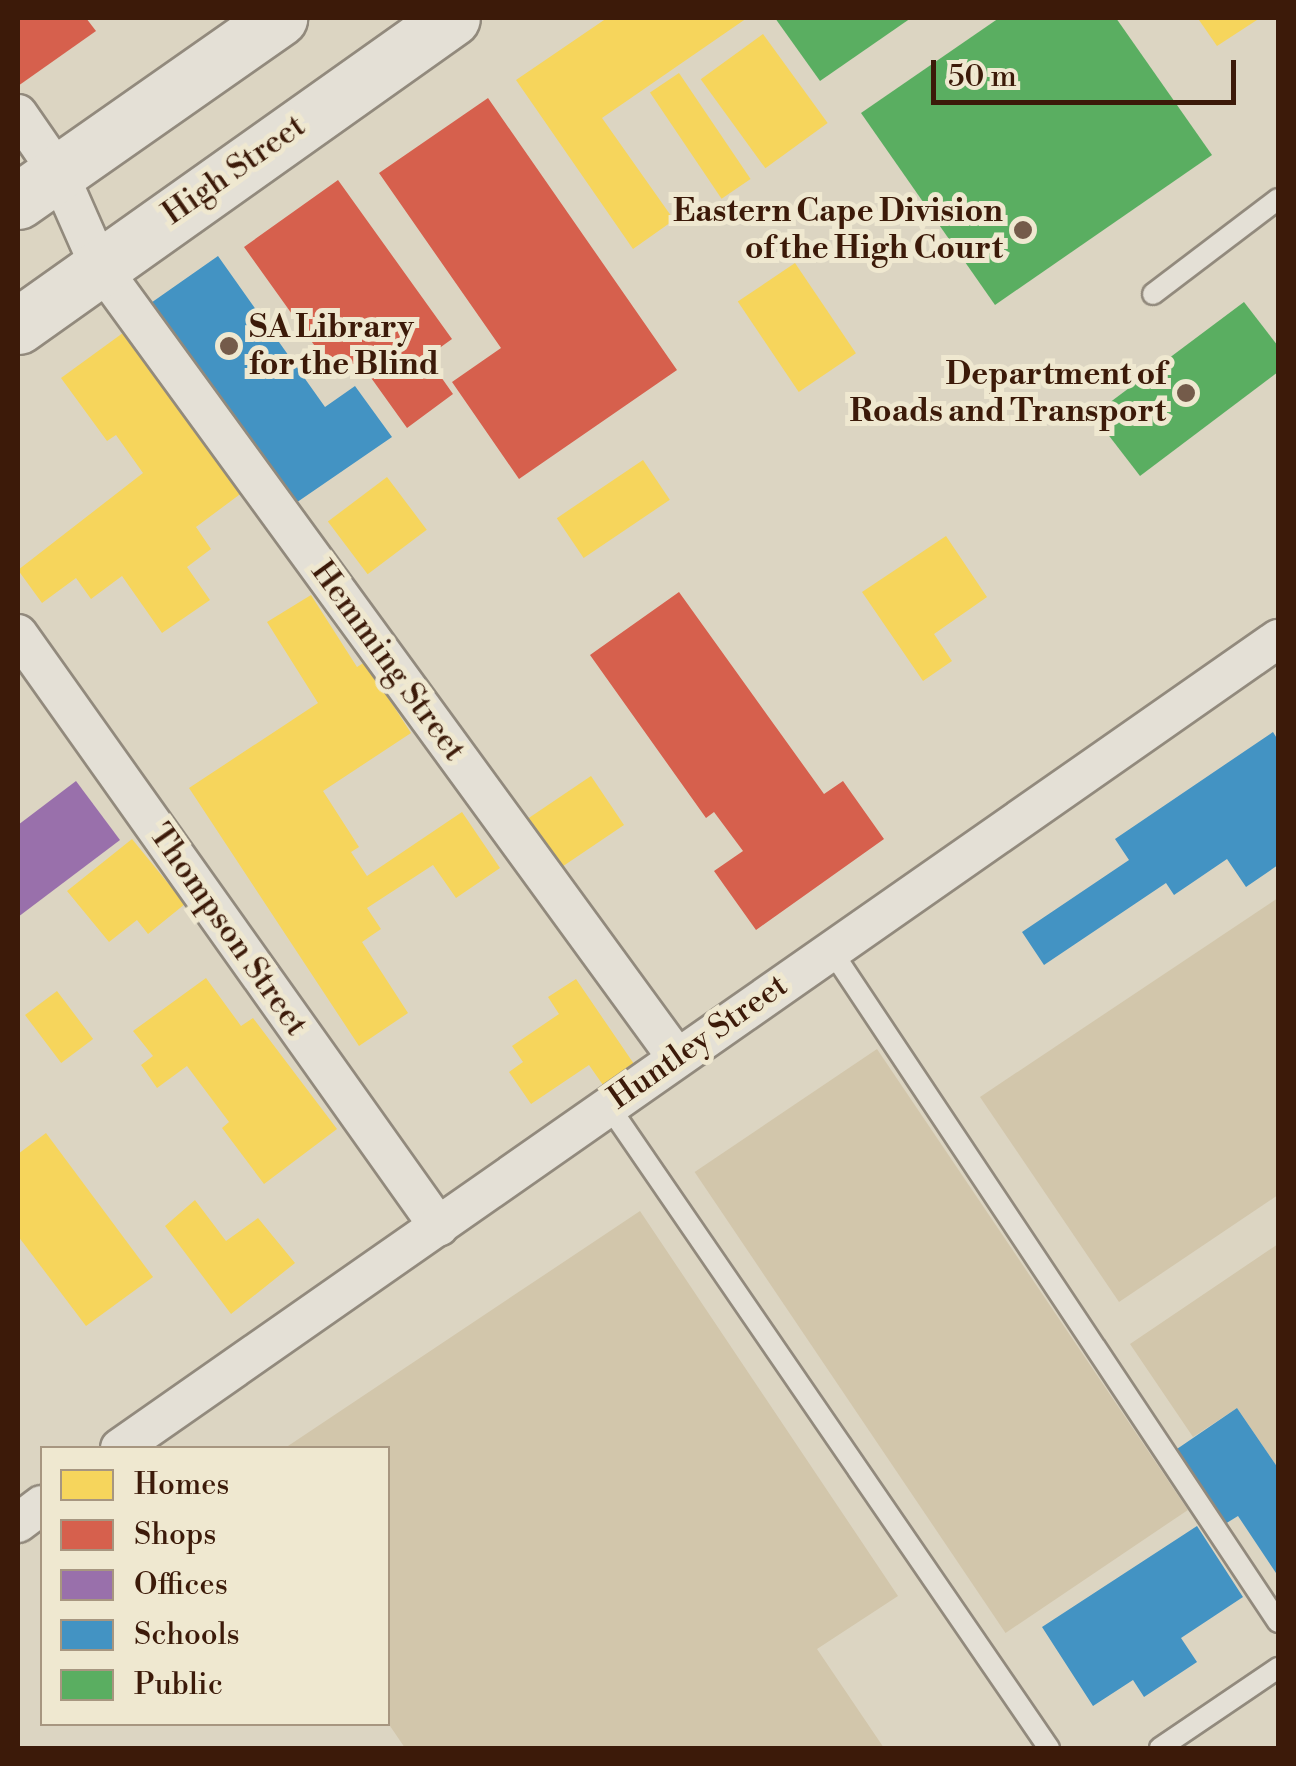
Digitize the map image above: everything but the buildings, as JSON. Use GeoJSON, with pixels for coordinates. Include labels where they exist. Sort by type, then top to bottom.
{"type":"FeatureCollection","features":[{"type":"Feature","properties":{"kind":"street"},"geometry":{"type":"LineString","coordinates":[[38,186],[279,18]]}},
{"type":"Feature","properties":{"kind":"street","name":"High Street"},"geometry":{"type":"LineString","coordinates":[[18,326],[452,18]]}},
{"type":"Feature","properties":{"kind":"street","name":"Hemming Street"},"geometry":{"type":"LineString","coordinates":[[18,114],[38,186],[677,1058]]}},
{"type":"Feature","properties":{"kind":"street","name":"Thompson Street"},"geometry":{"type":"LineString","coordinates":[[18,634],[440,1227]]}},
{"type":"Feature","properties":{"kind":"street","name":"Huntley Street"},"geometry":{"type":"LineString","coordinates":[[123,1446],[1278,639]]}},
{"type":"Feature","properties":{"kind":"street"},"geometry":{"type":"LineString","coordinates":[[18,1524],[40,1507]]}},
{"type":"Feature","properties":{"kind":"lane"},"geometry":{"type":"LineString","coordinates":[[1154,294],[1278,199]]}},
{"type":"Feature","properties":{"kind":"lane"},"geometry":{"type":"LineString","coordinates":[[831,950],[1278,1622]]}},
{"type":"Feature","properties":{"kind":"lane"},"geometry":{"type":"LineString","coordinates":[[608,1105],[1049,1748]]}},
{"type":"Feature","properties":{"kind":"lane"},"geometry":{"type":"LineString","coordinates":[[1160,1748],[1278,1668]]}},
{"type":"Feature","properties":{"kind":"shaded area"},"geometry":{"type":"Polygon","coordinates":[[[1278,898],[1278,1195],[1119,1302],[980,1097],[1278,898]]]}},
{"type":"Feature","properties":{"kind":"shaded area"},"geometry":{"type":"Polygon","coordinates":[[[877,1049],[1188,1510],[1006,1633],[695,1172],[877,1049]]]}},
{"type":"Feature","properties":{"kind":"shaded area"},"geometry":{"type":"Polygon","coordinates":[[[640,1211],[898,1596],[817,1649],[884,1748],[405,1748],[390,1726],[390,1446],[288,1446],[640,1211]]]}},
{"type":"Feature","properties":{"kind":"shaded area"},"geometry":{"type":"Polygon","coordinates":[[[1278,1244],[1278,1468],[1237,1408],[1193,1437],[1130,1344],[1278,1244]]]}},
{"type":"Feature","properties":{"kind":"place","name":"Eastern Cape Division of the High Court"},"geometry":{"type":"Point","coordinates":[1023,230]}},
{"type":"Feature","properties":{"kind":"place","name":"SA Library for the Blind"},"geometry":{"type":"Point","coordinates":[229,346]}},
{"type":"Feature","properties":{"kind":"place","name":"Department of Roads and Transport"},"geometry":{"type":"Point","coordinates":[1186,393]}}]}
